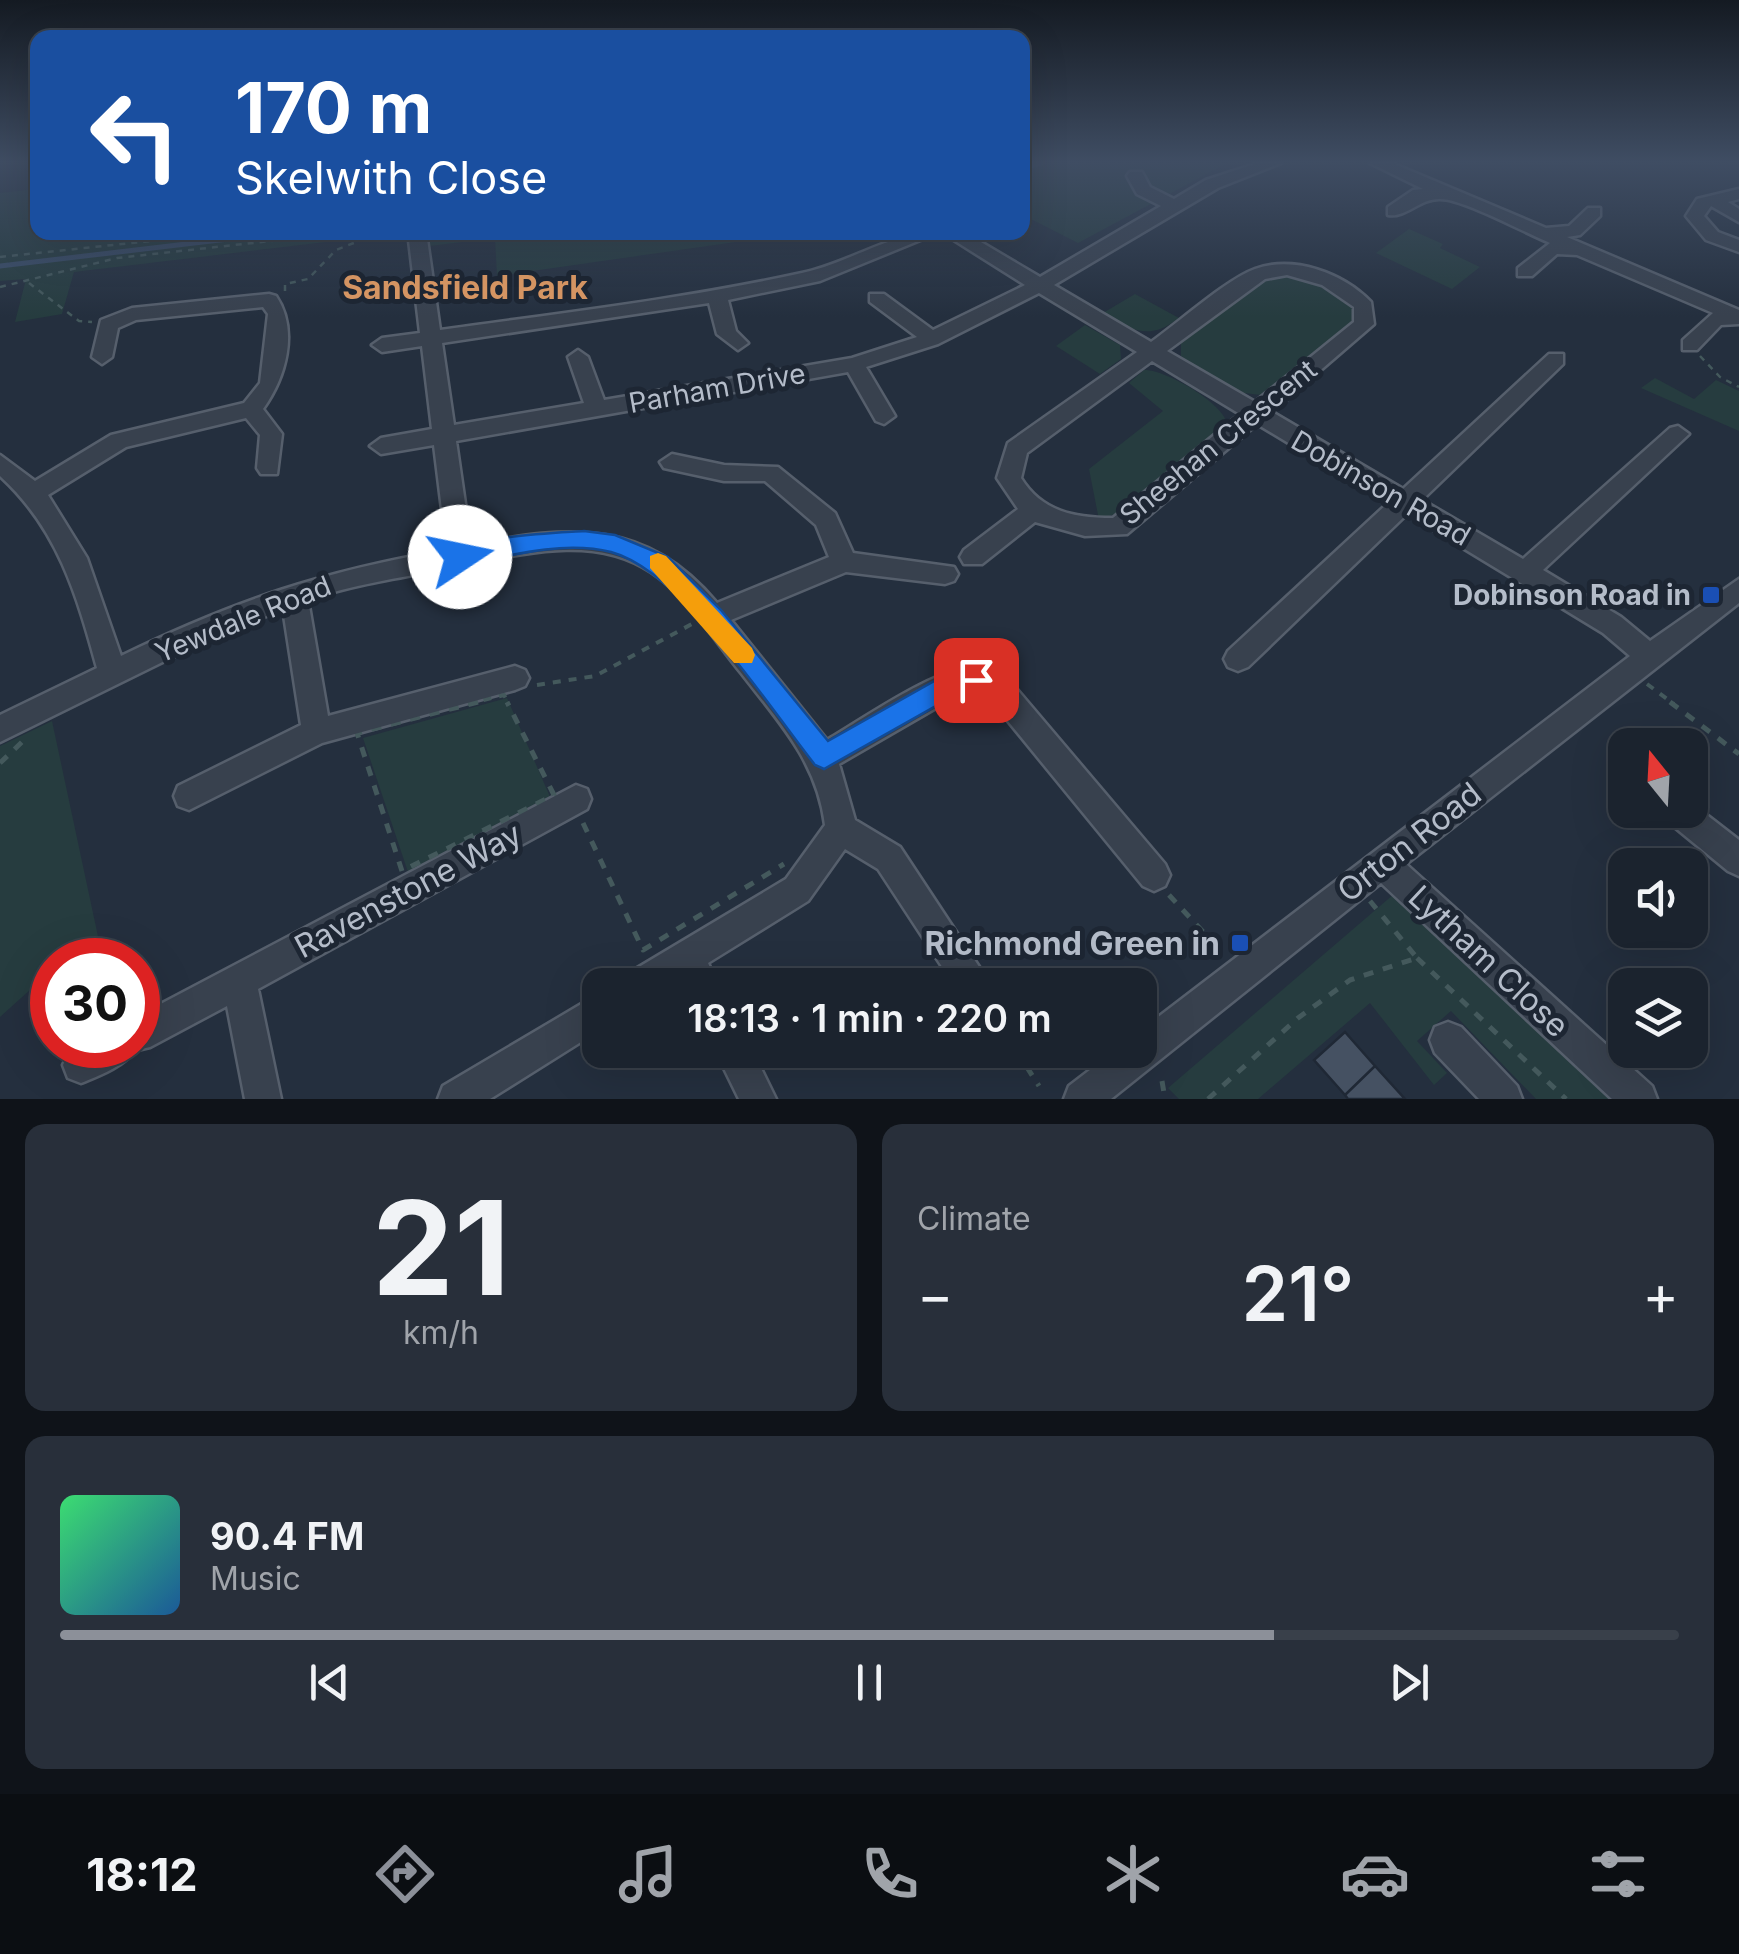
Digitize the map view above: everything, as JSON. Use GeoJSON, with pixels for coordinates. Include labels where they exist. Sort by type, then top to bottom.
{"type":"FeatureCollection","features":[{"type":"Feature","properties":{"kind":"street","name":"Parham Drive"},"geometry":{"type":"LineString","coordinates":[[381,446],[854,364],[931,338],[1040,286],[1160,214]]}},
{"type":"Feature","properties":{"kind":"street"},"geometry":{"type":"LineString","coordinates":[[1492,214],[1546,241],[1583,251],[1709,310],[1739,318]]}},
{"type":"Feature","properties":{"kind":"street"},"geometry":{"type":"LineString","coordinates":[[1525,272],[1546,241],[1574,231],[1592,214]]}},
{"type":"Feature","properties":{"kind":"street"},"geometry":{"type":"LineString","coordinates":[[1695,214],[1712,236],[1739,246]]}},
{"type":"Feature","properties":{"kind":"street"},"geometry":{"type":"LineString","coordinates":[[1574,231],[1583,251]]}},
{"type":"Feature","properties":{"kind":"street"},"geometry":{"type":"LineString","coordinates":[[418,240],[460,557]]}},
{"type":"Feature","properties":{"kind":"street"},"geometry":{"type":"LineString","coordinates":[[382,345],[718,296],[813,277],[910,240]]}},
{"type":"Feature","properties":{"kind":"street","name":"Dobinson Road"},"geometry":{"type":"LineString","coordinates":[[963,240],[1612,625],[1642,666]]}},
{"type":"Feature","properties":{"kind":"street","name":"Sheehan Crescent"},"geometry":{"type":"LineString","coordinates":[[1287,269],[1316,275],[1353,293],[1364,306],[1364,324],[1256,415],[1118,526],[1074,529],[1024,516],[1009,478],[1016,449],[1260,274],[1287,269]]}},
{"type":"Feature","properties":{"kind":"street"},"geometry":{"type":"LineString","coordinates":[[718,296],[727,334],[738,343]]}},
{"type":"Feature","properties":{"kind":"street"},"geometry":{"type":"LineString","coordinates":[[877,298],[908,317],[931,338]]}},
{"type":"Feature","properties":{"kind":"street"},"geometry":{"type":"LineString","coordinates":[[36,491],[119,441],[252,409],[270,384],[278,314],[269,300],[132,314],[108,325],[102,357]]}},
{"type":"Feature","properties":{"kind":"street"},"geometry":{"type":"LineString","coordinates":[[1690,345],[1709,310]]}},
{"type":"Feature","properties":{"kind":"street"},"geometry":{"type":"LineString","coordinates":[[578,357],[596,410]]}},
{"type":"Feature","properties":{"kind":"street"},"geometry":{"type":"LineString","coordinates":[[1238,660],[1556,359]]}},
{"type":"Feature","properties":{"kind":"street"},"geometry":{"type":"LineString","coordinates":[[854,364],[884,416]]}},
{"type":"Feature","properties":{"kind":"street"},"geometry":{"type":"LineString","coordinates":[[252,409],[271,434],[270,468]]}},
{"type":"Feature","properties":{"kind":"street"},"geometry":{"type":"LineString","coordinates":[[1525,572],[1678,434]]}},
{"type":"Feature","properties":{"kind":"street"},"geometry":{"type":"LineString","coordinates":[[672,462],[724,473],[770,473],[826,520],[844,562]]}},
{"type":"Feature","properties":{"kind":"street"},"geometry":{"type":"LineString","coordinates":[[0,463],[36,491],[76,554],[113,674]]}},
{"type":"Feature","properties":{"kind":"street"},"geometry":{"type":"LineString","coordinates":[[973,557],[1024,516]]}},
{"type":"Feature","properties":{"kind":"street","name":"Yewdale Road"},"geometry":{"type":"LineString","coordinates":[[13,730],[113,674],[294,594],[381,570],[558,540],[615,544],[660,563],[707,627],[824,757]]}},
{"type":"Feature","properties":{"kind":"street"},"geometry":{"type":"LineString","coordinates":[[707,627],[844,562],[944,574]]}},
{"type":"Feature","properties":{"kind":"street","name":"Orton Road"},"geometry":{"type":"LineString","coordinates":[[1082,1099],[1513,760],[1739,589]]}},
{"type":"Feature","properties":{"kind":"street"},"geometry":{"type":"LineString","coordinates":[[294,594],[316,732]]}},
{"type":"Feature","properties":{"kind":"street"},"geometry":{"type":"LineString","coordinates":[[698,968],[797,890],[842,828],[838,789],[824,757],[954,683],[976,680],[1004,695],[1162,885]]}},
{"type":"Feature","properties":{"kind":"street"},"geometry":{"type":"LineString","coordinates":[[190,796],[316,732],[510,686]]}},
{"type":"Feature","properties":{"kind":"street","name":"Ravenstone Way"},"geometry":{"type":"LineString","coordinates":[[160,1022],[578,807]]}},
{"type":"Feature","properties":{"kind":"street"},"geometry":{"type":"LineString","coordinates":[[842,828],[889,858],[963,968]]}},
{"type":"Feature","properties":{"kind":"street"},"geometry":{"type":"LineString","coordinates":[[1699,828],[1739,860]]}},
{"type":"Feature","properties":{"kind":"street","name":"Lytham Close"},"geometry":{"type":"LineString","coordinates":[[1383,864],[1638,1099]]}},
{"type":"Feature","properties":{"kind":"street"},"geometry":{"type":"LineString","coordinates":[[239,980],[264,1099]]}},
{"type":"Feature","properties":{"kind":"street"},"geometry":{"type":"LineString","coordinates":[[465,1096],[582,1021]]}},
{"type":"Feature","properties":{"kind":"street"},"geometry":{"type":"LineString","coordinates":[[1448,1040],[1491,1094]]}},
{"type":"Feature","properties":{"kind":"street"},"geometry":{"type":"LineString","coordinates":[[742,1068],[758,1099]]}},
{"type":"Feature","properties":{"kind":"path"},"geometry":{"type":"LineString","coordinates":[[0,257],[160,240]]}},
{"type":"Feature","properties":{"kind":"path"},"geometry":{"type":"LineString","coordinates":[[0,287],[29,283],[117,258],[280,240]]}},
{"type":"Feature","properties":{"kind":"path"},"geometry":{"type":"LineString","coordinates":[[285,292],[285,284],[308,280],[336,250],[362,240]]}},
{"type":"Feature","properties":{"kind":"path"},"geometry":{"type":"LineString","coordinates":[[29,283],[79,320]]}},
{"type":"Feature","properties":{"kind":"path"},"geometry":{"type":"LineString","coordinates":[[1690,345],[1720,378],[1739,387]]}},
{"type":"Feature","properties":{"kind":"path"},"geometry":{"type":"LineString","coordinates":[[510,686],[554,795],[402,871],[357,734],[510,686],[595,676],[690,622],[707,627]]}},
{"type":"Feature","properties":{"kind":"path"},"geometry":{"type":"LineString","coordinates":[[1642,666],[1739,754]]}},
{"type":"Feature","properties":{"kind":"path"},"geometry":{"type":"LineString","coordinates":[[0,763],[27,738],[13,730]]}},
{"type":"Feature","properties":{"kind":"path"},"geometry":{"type":"LineString","coordinates":[[578,807],[644,950],[786,863]]}},
{"type":"Feature","properties":{"kind":"path"},"geometry":{"type":"LineString","coordinates":[[1162,885],[1217,947]]}},
{"type":"Feature","properties":{"kind":"path"},"geometry":{"type":"LineString","coordinates":[[1370,901],[1417,958],[1566,1099]]}},
{"type":"Feature","properties":{"kind":"path"},"geometry":{"type":"LineString","coordinates":[[1208,1099],[1298,1018],[1350,980],[1417,958]]}},
{"type":"Feature","properties":{"kind":"path"},"geometry":{"type":"LineString","coordinates":[[1028,1068],[1039,1086]]}},
{"type":"Feature","properties":{"kind":"path"},"geometry":{"type":"LineString","coordinates":[[1162,1081],[1165,1099]]}},
{"type":"Feature","properties":{"kind":"green space"},"geometry":{"type":"Polygon","coordinates":[[[0,214],[30,214],[30,240],[343,240],[74,272],[62,314],[15,322],[26,279],[0,281],[0,214]]]}},
{"type":"Feature","properties":{"kind":"green space"},"geometry":{"type":"Polygon","coordinates":[[[1030,214],[1131,214],[1078,243],[1030,219],[1030,214]]]}},
{"type":"Feature","properties":{"kind":"green space"},"geometry":{"type":"Polygon","coordinates":[[[1409,229],[1480,267],[1452,289],[1376,253],[1409,229]]]}},
{"type":"Feature","properties":{"kind":"green space"},"geometry":{"type":"Polygon","coordinates":[[[425,240],[479,240],[430,246],[425,240]]]}},
{"type":"Feature","properties":{"kind":"green space"},"geometry":{"type":"Polygon","coordinates":[[[495,240],[750,240],[497,276],[495,240]]]}},
{"type":"Feature","properties":{"kind":"green space"},"geometry":{"type":"Polygon","coordinates":[[[1270,277],[1311,279],[1341,294],[1354,309],[1351,324],[1261,395],[1235,392],[1181,356],[1181,341],[1270,277]]]}},
{"type":"Feature","properties":{"kind":"green space"},"geometry":{"type":"Polygon","coordinates":[[[1135,294],[1179,318],[1159,329],[1141,331],[1103,313],[1135,294]]]}},
{"type":"Feature","properties":{"kind":"green space"},"geometry":{"type":"Polygon","coordinates":[[[1085,325],[1120,345],[1121,359],[1100,374],[1056,346],[1085,325]]]}},
{"type":"Feature","properties":{"kind":"green space"},"geometry":{"type":"Polygon","coordinates":[[[1144,370],[1166,375],[1193,389],[1216,407],[1227,424],[1120,512],[1099,520],[1089,469],[1163,411],[1129,383],[1144,370]]]}},
{"type":"Feature","properties":{"kind":"green space"},"geometry":{"type":"Polygon","coordinates":[[[1655,378],[1694,399],[1716,380],[1739,391],[1739,431],[1641,388],[1655,378]]]}},
{"type":"Feature","properties":{"kind":"green space"},"geometry":{"type":"Polygon","coordinates":[[[507,698],[551,799],[408,872],[363,738],[507,698]]]}},
{"type":"Feature","properties":{"kind":"green space"},"geometry":{"type":"Polygon","coordinates":[[[52,721],[98,938],[30,938],[30,990],[0,1017],[0,746],[52,721]]]}},
{"type":"Feature","properties":{"kind":"green space"},"geometry":{"type":"Polygon","coordinates":[[[1394,894],[1614,1099],[1536,1099],[1451,1011],[1417,1041],[1447,1073],[1434,1085],[1370,1003],[1258,1099],[1179,1099],[1168,1088],[1394,894]]]}},
{"type":"Feature","properties":{"kind":"building"},"geometry":{"type":"Polygon","coordinates":[[[1345,1032],[1375,1066],[1345,1095],[1314,1060],[1345,1032]]]}},
{"type":"Feature","properties":{"kind":"building"},"geometry":{"type":"Polygon","coordinates":[[[1375,1066],[1405,1099],[1348,1099],[1345,1095],[1375,1066]]]}},
{"type":"Feature","properties":{"kind":"waterway"},"geometry":{"type":"LineString","coordinates":[[0,266],[220,240]]}},
{"type":"Feature","properties":{"kind":"slow traffic"},"geometry":{"type":"LineString","coordinates":[[658,562],[743,655]]}},
{"type":"Feature","properties":{"kind":"place","name":"Dobinson Road in"},"geometry":{"type":"Point","coordinates":[1711,595]}},
{"type":"Feature","properties":{"kind":"place","name":"Richmond Green in"},"geometry":{"type":"Point","coordinates":[1240,943]}},
{"type":"Feature","properties":{"kind":"district","name":"Sandsfield Park"},"geometry":{"type":"Point","coordinates":[465,287]}},
{"type":"Feature","properties":{"kind":"route"},"geometry":{"type":"LineString","coordinates":[[460,557],[525,544],[584,540],[615,544],[660,563],[712,617],[824,757],[954,683],[976,680]]}}]}
